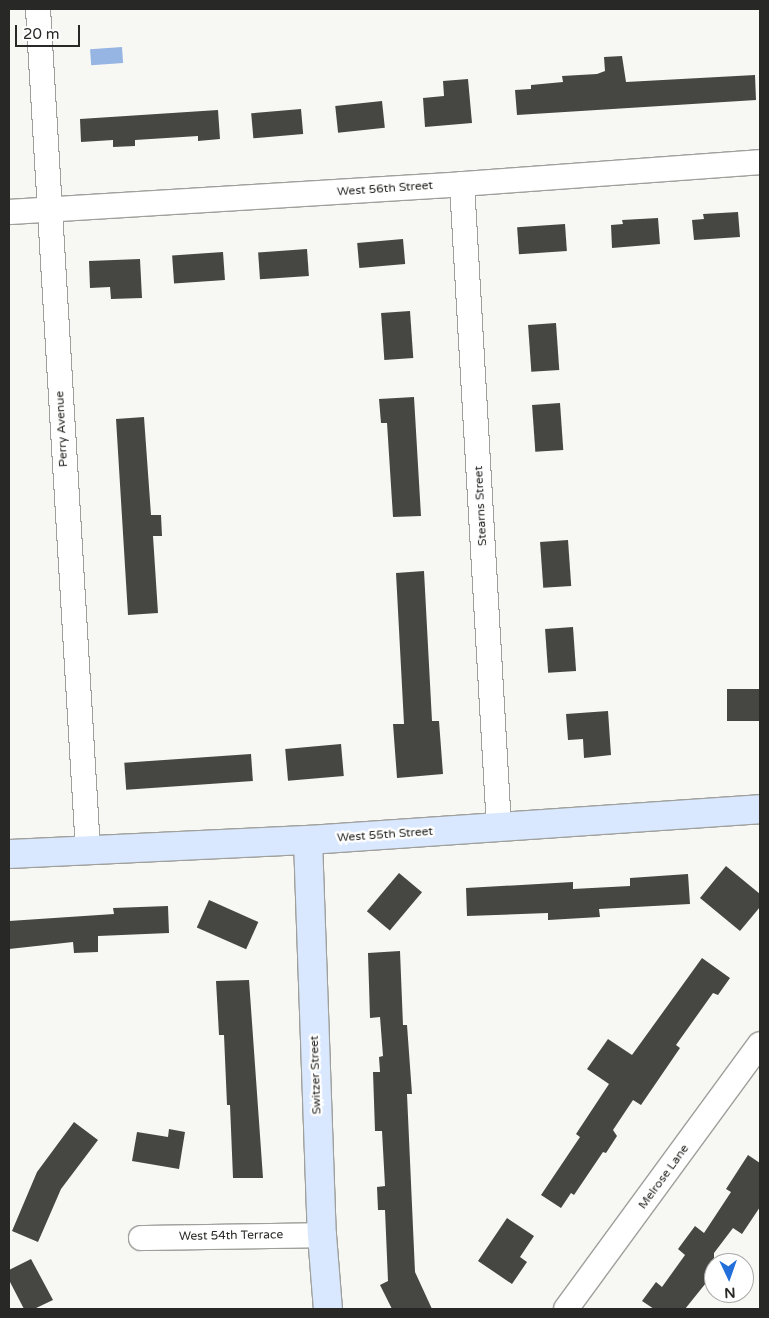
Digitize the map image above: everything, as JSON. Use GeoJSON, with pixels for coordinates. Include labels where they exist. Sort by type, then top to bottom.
{"type":"FeatureCollection","features":[{"type":"Feature","properties":{"kind":"street","name":"Perry Avenue"},"geometry":{"type":"LineString","coordinates":[[38,9],[88,850]]}},
{"type":"Feature","properties":{"kind":"street","name":"West 56th Street"},"geometry":{"type":"LineString","coordinates":[[9,212],[462,184],[760,162]]}},
{"type":"Feature","properties":{"kind":"street","name":"Stearns Street"},"geometry":{"type":"LineString","coordinates":[[462,184],[499,828]]}},
{"type":"Feature","properties":{"kind":"street","name":"West 55th Street"},"geometry":{"type":"LineString","coordinates":[[9,854],[308,840],[760,810]]}},
{"type":"Feature","properties":{"kind":"street","name":"Switzer Street"},"geometry":{"type":"LineString","coordinates":[[308,840],[322,1234],[328,1309]]}},
{"type":"Feature","properties":{"kind":"street","name":"Melrose Lane"},"geometry":{"type":"LineString","coordinates":[[566,1309],[760,1044]]}},
{"type":"Feature","properties":{"kind":"street","name":"West 54th Terrace"},"geometry":{"type":"LineString","coordinates":[[141,1238],[322,1234]]}},
{"type":"Feature","properties":{"kind":"water"},"geometry":{"type":"Polygon","coordinates":[[[122,47],[123,63],[91,65],[90,49],[122,47]]]}},
{"type":"Feature","properties":{"kind":"building"},"geometry":{"type":"Polygon","coordinates":[[[622,56],[626,82],[755,75],[756,100],[517,115],[515,90],[531,89],[531,85],[563,82],[562,76],[597,74],[605,71],[604,57],[622,56]]]}},
{"type":"Feature","properties":{"kind":"building"},"geometry":{"type":"Polygon","coordinates":[[[468,79],[472,123],[425,127],[423,98],[444,96],[443,81],[468,79]]]}},
{"type":"Feature","properties":{"kind":"building"},"geometry":{"type":"Polygon","coordinates":[[[382,101],[385,128],[338,133],[335,106],[382,101]]]}},
{"type":"Feature","properties":{"kind":"building"},"geometry":{"type":"Polygon","coordinates":[[[301,109],[303,134],[253,138],[251,113],[301,109]]]}},
{"type":"Feature","properties":{"kind":"building"},"geometry":{"type":"Polygon","coordinates":[[[218,110],[220,139],[198,141],[198,136],[135,140],[135,146],[113,147],[113,140],[81,142],[80,119],[218,110]]]}},
{"type":"Feature","properties":{"kind":"building"},"geometry":{"type":"Polygon","coordinates":[[[738,212],[740,237],[694,240],[692,220],[704,219],[703,214],[738,212]]]}},
{"type":"Feature","properties":{"kind":"building"},"geometry":{"type":"Polygon","coordinates":[[[658,218],[660,244],[612,248],[611,225],[623,224],[622,220],[658,218]]]}},
{"type":"Feature","properties":{"kind":"building"},"geometry":{"type":"Polygon","coordinates":[[[565,224],[567,251],[519,254],[517,227],[565,224]]]}},
{"type":"Feature","properties":{"kind":"building"},"geometry":{"type":"Polygon","coordinates":[[[403,239],[405,264],[359,268],[357,243],[403,239]]]}},
{"type":"Feature","properties":{"kind":"building"},"geometry":{"type":"Polygon","coordinates":[[[307,249],[309,276],[260,279],[258,252],[307,249]]]}},
{"type":"Feature","properties":{"kind":"building"},"geometry":{"type":"Polygon","coordinates":[[[223,252],[225,280],[174,283],[172,256],[223,252]]]}},
{"type":"Feature","properties":{"kind":"building"},"geometry":{"type":"Polygon","coordinates":[[[140,259],[142,298],[111,299],[110,287],[90,288],[89,261],[140,259]]]}},
{"type":"Feature","properties":{"kind":"building"},"geometry":{"type":"Polygon","coordinates":[[[410,311],[413,358],[384,360],[381,313],[410,311]]]}},
{"type":"Feature","properties":{"kind":"building"},"geometry":{"type":"Polygon","coordinates":[[[556,323],[559,370],[531,372],[528,325],[556,323]]]}},
{"type":"Feature","properties":{"kind":"building"},"geometry":{"type":"Polygon","coordinates":[[[414,397],[421,516],[393,517],[387,423],[381,423],[379,399],[414,397]]]}},
{"type":"Feature","properties":{"kind":"building"},"geometry":{"type":"Polygon","coordinates":[[[560,403],[563,450],[535,452],[532,405],[560,403]]]}},
{"type":"Feature","properties":{"kind":"building"},"geometry":{"type":"Polygon","coordinates":[[[144,417],[151,515],[161,515],[162,536],[153,536],[158,613],[128,615],[116,419],[144,417]]]}},
{"type":"Feature","properties":{"kind":"building"},"geometry":{"type":"Polygon","coordinates":[[[568,540],[571,586],[543,588],[540,542],[568,540]]]}},
{"type":"Feature","properties":{"kind":"building"},"geometry":{"type":"Polygon","coordinates":[[[424,571],[432,721],[439,721],[443,774],[397,778],[393,724],[404,724],[396,573],[424,571]]]}},
{"type":"Feature","properties":{"kind":"building"},"geometry":{"type":"Polygon","coordinates":[[[573,627],[576,671],[548,673],[545,629],[573,627]]]}},
{"type":"Feature","properties":{"kind":"building"},"geometry":{"type":"Polygon","coordinates":[[[727,689],[760,689],[760,721],[727,721],[727,689]]]}},
{"type":"Feature","properties":{"kind":"building"},"geometry":{"type":"Polygon","coordinates":[[[608,711],[611,755],[584,758],[583,739],[568,740],[566,714],[608,711]]]}},
{"type":"Feature","properties":{"kind":"building"},"geometry":{"type":"Polygon","coordinates":[[[341,744],[344,776],[288,781],[285,749],[341,744]]]}},
{"type":"Feature","properties":{"kind":"building"},"geometry":{"type":"Polygon","coordinates":[[[251,754],[253,781],[126,790],[124,763],[251,754]]]}},
{"type":"Feature","properties":{"kind":"building"},"geometry":{"type":"Polygon","coordinates":[[[726,866],[760,894],[760,907],[740,931],[700,898],[726,866]]]}},
{"type":"Feature","properties":{"kind":"building"},"geometry":{"type":"Polygon","coordinates":[[[399,873],[422,892],[390,931],[367,911],[399,873]]]}},
{"type":"Feature","properties":{"kind":"building"},"geometry":{"type":"Polygon","coordinates":[[[688,874],[690,904],[599,909],[600,917],[548,920],[548,913],[467,916],[466,888],[573,882],[573,889],[630,886],[630,878],[688,874]]]}},
{"type":"Feature","properties":{"kind":"building"},"geometry":{"type":"Polygon","coordinates":[[[209,900],[258,922],[246,949],[197,927],[209,900]]]}},
{"type":"Feature","properties":{"kind":"building"},"geometry":{"type":"Polygon","coordinates":[[[168,906],[169,933],[98,936],[98,952],[74,953],[73,942],[9,949],[9,921],[114,914],[113,908],[168,906]]]}},
{"type":"Feature","properties":{"kind":"building"},"geometry":{"type":"Polygon","coordinates":[[[400,951],[403,1025],[407,1025],[412,1094],[407,1094],[415,1272],[432,1309],[392,1309],[380,1285],[388,1281],[385,1210],[378,1210],[377,1187],[385,1186],[382,1131],[375,1131],[373,1072],[380,1072],[379,1057],[383,1056],[380,1017],[370,1018],[368,953],[400,951]]]}},
{"type":"Feature","properties":{"kind":"building"},"geometry":{"type":"Polygon","coordinates":[[[702,958],[730,978],[718,995],[713,993],[676,1045],[680,1048],[641,1105],[633,1100],[613,1130],[617,1136],[606,1153],[603,1152],[574,1195],[571,1193],[561,1208],[541,1195],[580,1137],[576,1134],[609,1084],[587,1069],[608,1039],[632,1055],[702,958]]]}},
{"type":"Feature","properties":{"kind":"building"},"geometry":{"type":"Polygon","coordinates":[[[249,980],[263,1178],[233,1178],[230,1105],[227,1105],[224,1035],[219,1035],[216,981],[249,980]]]}},
{"type":"Feature","properties":{"kind":"building"},"geometry":{"type":"Polygon","coordinates":[[[74,1122],[98,1140],[61,1189],[38,1242],[12,1231],[37,1172],[74,1122]]]}},
{"type":"Feature","properties":{"kind":"building"},"geometry":{"type":"Polygon","coordinates":[[[169,1129],[185,1132],[179,1169],[132,1161],[137,1132],[168,1137],[169,1129]]]}},
{"type":"Feature","properties":{"kind":"building"},"geometry":{"type":"Polygon","coordinates":[[[748,1155],[760,1163],[760,1207],[742,1234],[733,1228],[714,1253],[704,1253],[704,1285],[685,1309],[654,1309],[642,1301],[656,1282],[662,1287],[685,1255],[678,1249],[695,1226],[704,1233],[731,1192],[726,1189],[748,1155]]]}},
{"type":"Feature","properties":{"kind":"building"},"geometry":{"type":"Polygon","coordinates":[[[507,1218],[534,1236],[520,1257],[527,1262],[512,1284],[478,1261],[507,1218]]]}},
{"type":"Feature","properties":{"kind":"building"},"geometry":{"type":"Polygon","coordinates":[[[31,1259],[53,1300],[34,1309],[24,1309],[9,1280],[9,1270],[31,1259]]]}}]}
